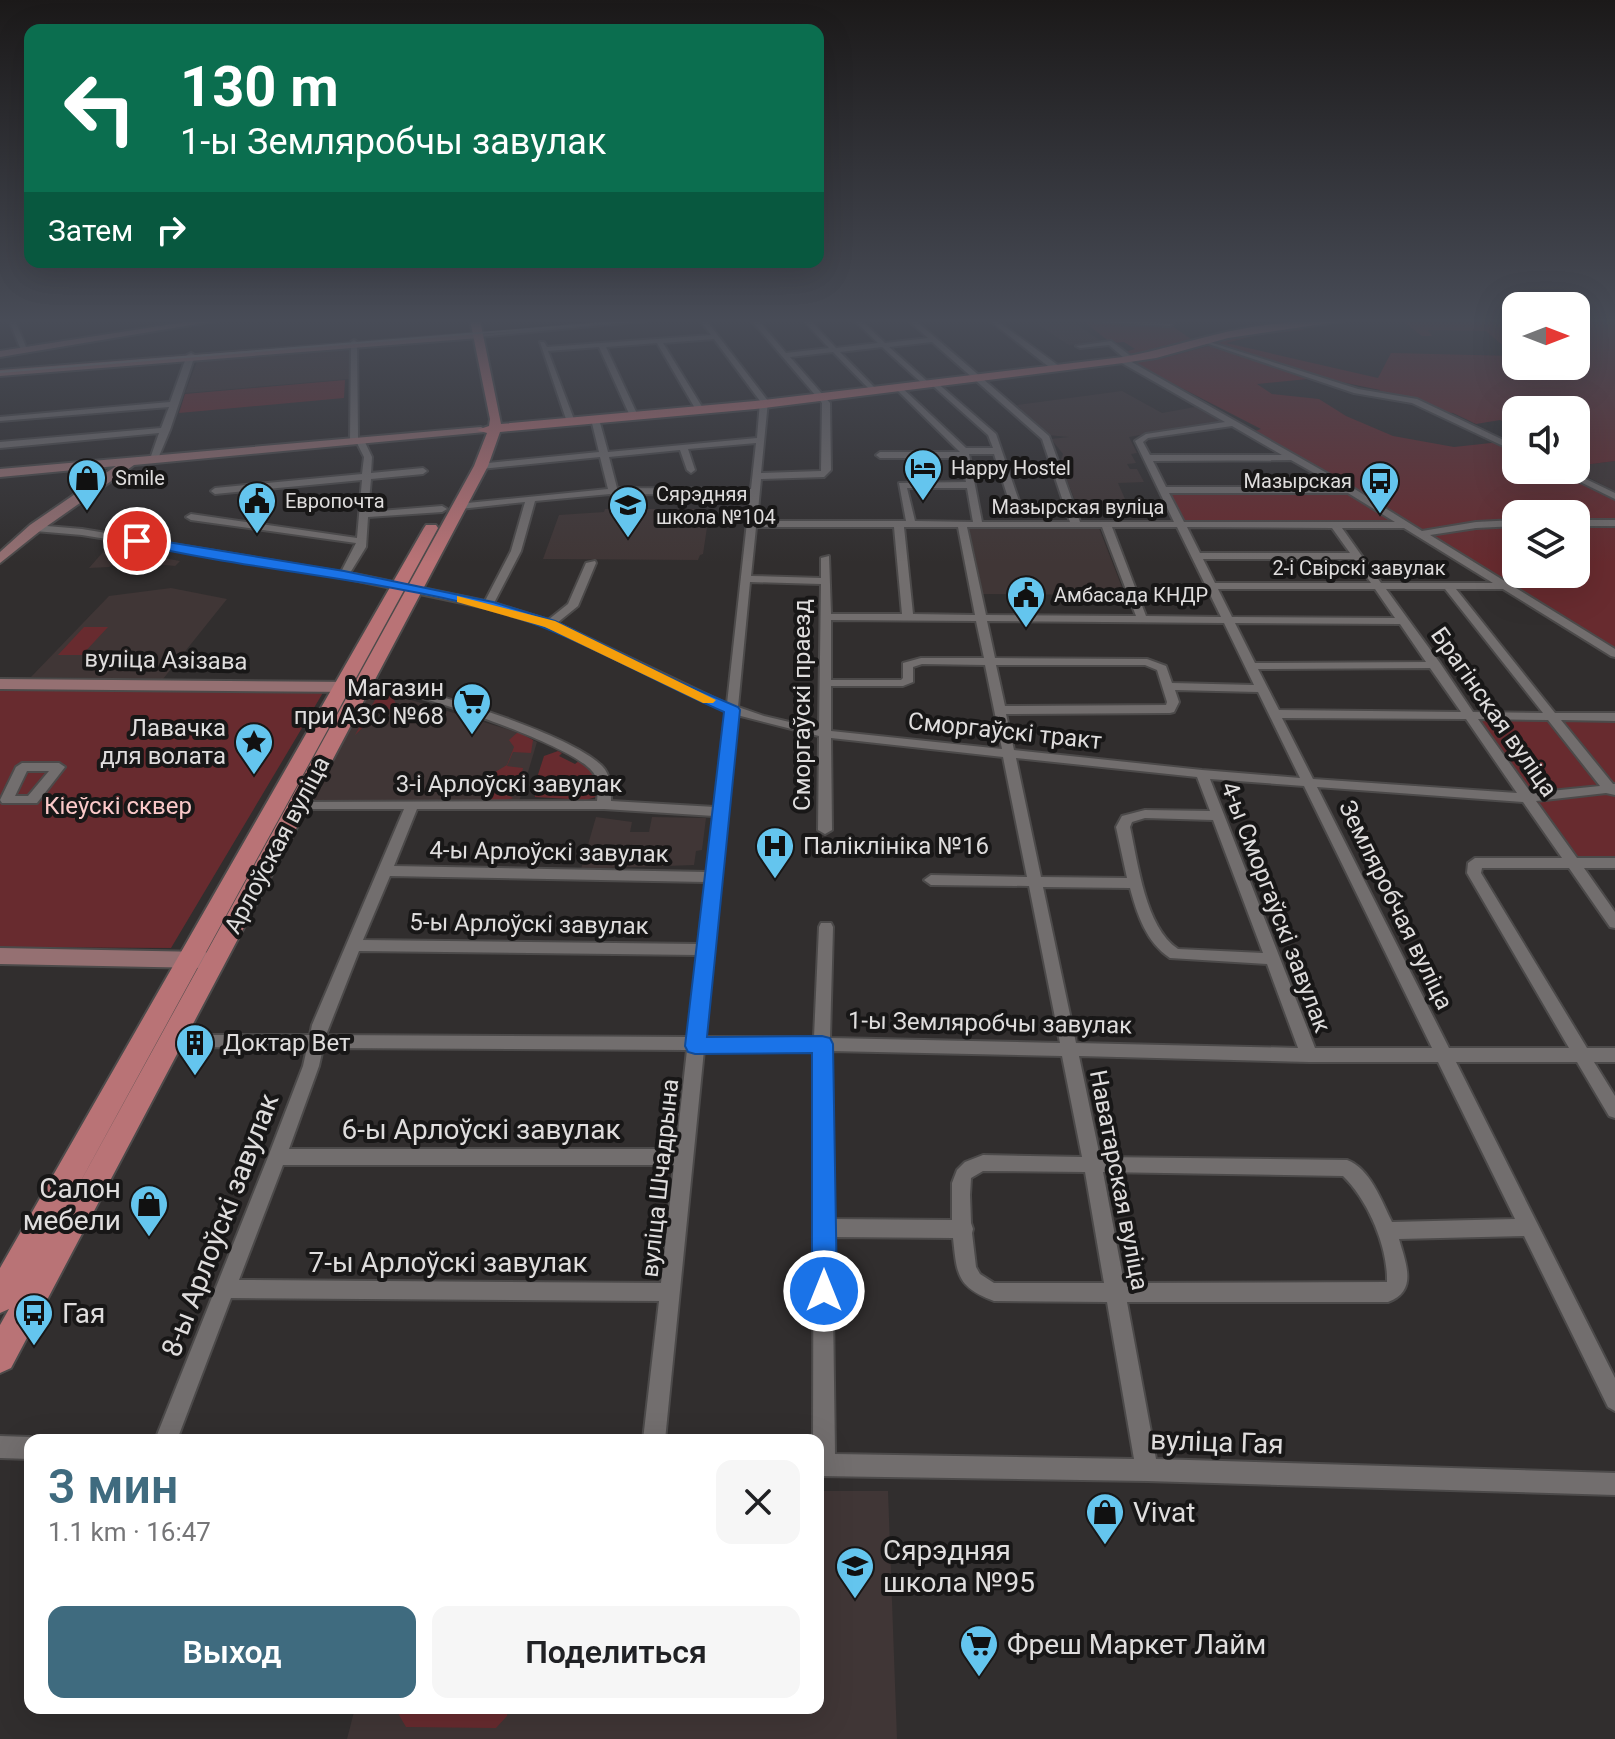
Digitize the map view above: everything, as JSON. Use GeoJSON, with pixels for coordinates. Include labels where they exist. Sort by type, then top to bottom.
{"type":"FeatureCollection","features":[{"type":"Feature","properties":{"kind":"main road","name":"Арлоўская вуліца"},"geometry":{"type":"LineString","coordinates":[[0,1298],[190,960],[351,688],[406,588],[442,509],[488,429],[495,412],[492,401]]}},
{"type":"Feature","properties":{"kind":"main road"},"geometry":{"type":"LineString","coordinates":[[488,429],[787,401]]}},
{"type":"Feature","properties":{"kind":"main road","name":"Арлоўская вуліца"},"geometry":{"type":"LineString","coordinates":[[406,588],[460,506],[481,466],[488,429]]}},
{"type":"Feature","properties":{"kind":"main road","name":"Арлоўская вуліца"},"geometry":{"type":"LineString","coordinates":[[0,1357],[217,960],[298,805],[351,688]]}},
{"type":"Feature","properties":{"kind":"street"},"geometry":{"type":"LineString","coordinates":[[154,459],[175,401]]}},
{"type":"Feature","properties":{"kind":"street"},"geometry":{"type":"LineString","coordinates":[[344,575],[358,553],[361,541],[368,457],[357,440],[356,401]]}},
{"type":"Feature","properties":{"kind":"street"},"geometry":{"type":"LineString","coordinates":[[563,401],[571,422]]}},
{"type":"Feature","properties":{"kind":"street"},"geometry":{"type":"LineString","coordinates":[[627,401],[634,416]]}},
{"type":"Feature","properties":{"kind":"street"},"geometry":{"type":"LineString","coordinates":[[695,401],[700,410]]}},
{"type":"Feature","properties":{"kind":"street"},"geometry":{"type":"LineString","coordinates":[[758,476],[817,476],[826,472],[824,401]]}},
{"type":"Feature","properties":{"kind":"street"},"geometry":{"type":"LineString","coordinates":[[913,401],[964,453],[978,524]]}},
{"type":"Feature","properties":{"kind":"street"},"geometry":{"type":"LineString","coordinates":[[952,401],[992,434],[1015,504]]}},
{"type":"Feature","properties":{"kind":"street"},"geometry":{"type":"LineString","coordinates":[[1002,401],[1048,441],[1076,525]]}},
{"type":"Feature","properties":{"kind":"street"},"geometry":{"type":"LineString","coordinates":[[1197,401],[1502,583]]}},
{"type":"Feature","properties":{"kind":"street"},"geometry":{"type":"LineString","coordinates":[[1414,401],[1502,442]]}},
{"type":"Feature","properties":{"kind":"street"},"geometry":{"type":"LineString","coordinates":[[0,419],[174,404]]}},
{"type":"Feature","properties":{"kind":"street","name":"вуліца Шчадрына"},"geometry":{"type":"LineString","coordinates":[[655,1434],[764,404]]}},
{"type":"Feature","properties":{"kind":"street"},"geometry":{"type":"LineString","coordinates":[[595,419],[614,493]]}},
{"type":"Feature","properties":{"kind":"street","name":"Земляробчая вуліца"},"geometry":{"type":"LineString","coordinates":[[1234,423],[1146,436],[1139,441],[1615,1400]]}},
{"type":"Feature","properties":{"kind":"street"},"geometry":{"type":"LineString","coordinates":[[0,473],[488,429]]}},
{"type":"Feature","properties":{"kind":"street"},"geometry":{"type":"LineString","coordinates":[[0,445],[166,430]]}},
{"type":"Feature","properties":{"kind":"street"},"geometry":{"type":"LineString","coordinates":[[481,466],[761,440]]}},
{"type":"Feature","properties":{"kind":"street"},"geometry":{"type":"LineString","coordinates":[[683,447],[691,470]]}},
{"type":"Feature","properties":{"kind":"street"},"geometry":{"type":"LineString","coordinates":[[880,455],[999,451]]}},
{"type":"Feature","properties":{"kind":"street"},"geometry":{"type":"LineString","coordinates":[[1147,458],[1294,457]]}},
{"type":"Feature","properties":{"kind":"street"},"geometry":{"type":"LineString","coordinates":[[0,559],[35,528],[132,461]]}},
{"type":"Feature","properties":{"kind":"street"},"geometry":{"type":"LineString","coordinates":[[215,491],[423,471]]}},
{"type":"Feature","properties":{"kind":"street"},"geometry":{"type":"LineString","coordinates":[[1590,484],[1615,496]]}},
{"type":"Feature","properties":{"kind":"street"},"geometry":{"type":"LineString","coordinates":[[908,618],[902,485],[969,485]]}},
{"type":"Feature","properties":{"kind":"street"},"geometry":{"type":"LineString","coordinates":[[1163,490],[1350,490]]}},
{"type":"Feature","properties":{"kind":"street"},"geometry":{"type":"LineString","coordinates":[[460,506],[614,493],[755,492]]}},
{"type":"Feature","properties":{"kind":"street"},"geometry":{"type":"LineString","coordinates":[[488,605],[516,551],[531,499]]}},
{"type":"Feature","properties":{"kind":"street"},"geometry":{"type":"LineString","coordinates":[[363,515],[442,509]]}},
{"type":"Feature","properties":{"kind":"street"},"geometry":{"type":"LineString","coordinates":[[191,517],[361,541]]}},
{"type":"Feature","properties":{"kind":"street"},"geometry":{"type":"LineString","coordinates":[[1590,523],[1615,523]]}},
{"type":"Feature","properties":{"kind":"street","name":"Мазырская вуліца"},"geometry":{"type":"LineString","coordinates":[[752,524],[1404,525]]}},
{"type":"Feature","properties":{"kind":"street"},"geometry":{"type":"LineString","coordinates":[[1419,534],[1502,524]]}},
{"type":"Feature","properties":{"kind":"street","name":"Наватарская вуліца"},"geometry":{"type":"LineString","coordinates":[[962,525],[1093,1166],[1147,1470]]}},
{"type":"Feature","properties":{"kind":"street"},"geometry":{"type":"LineString","coordinates":[[1106,525],[1142,619]]}},
{"type":"Feature","properties":{"kind":"street","name":"Брагінская вуліца"},"geometry":{"type":"LineString","coordinates":[[1336,526],[1615,923]]}},
{"type":"Feature","properties":{"kind":"street","name":"Сморгаўскі тракт"},"geometry":{"type":"LineString","coordinates":[[35,528],[82,532],[344,575],[488,605],[550,624],[732,710],[827,734],[1309,784],[1527,798],[1613,791]]}},
{"type":"Feature","properties":{"kind":"street"},"geometry":{"type":"LineString","coordinates":[[1196,556],[1357,556]]}},
{"type":"Feature","properties":{"kind":"street","name":"Сморгаўскі праезд"},"geometry":{"type":"LineString","coordinates":[[825,830],[826,558]]}},
{"type":"Feature","properties":{"kind":"street"},"geometry":{"type":"LineString","coordinates":[[550,624],[573,606],[591,563]]}},
{"type":"Feature","properties":{"kind":"street","name":"Сморгаўскі праезд"},"geometry":{"type":"LineString","coordinates":[[745,579],[826,581]]}},
{"type":"Feature","properties":{"kind":"street","name":"2-і Свірскі завулак"},"geometry":{"type":"LineString","coordinates":[[1211,586],[1502,586]]}},
{"type":"Feature","properties":{"kind":"street"},"geometry":{"type":"LineString","coordinates":[[1448,586],[1613,791]]}},
{"type":"Feature","properties":{"kind":"street"},"geometry":{"type":"LineString","coordinates":[[1510,588],[1615,654]]}},
{"type":"Feature","properties":{"kind":"street"},"geometry":{"type":"LineString","coordinates":[[828,617],[1403,621]]}},
{"type":"Feature","properties":{"kind":"street"},"geometry":{"type":"LineString","coordinates":[[826,683],[903,683],[909,680],[907,665],[921,661],[1147,662],[1162,668],[1173,702],[1170,709],[1002,710]]}},
{"type":"Feature","properties":{"kind":"street"},"geometry":{"type":"LineString","coordinates":[[1250,666],[1436,665]]}},
{"type":"Feature","properties":{"kind":"street","name":"вуліца Азізава"},"geometry":{"type":"LineString","coordinates":[[0,684],[351,688]]}},
{"type":"Feature","properties":{"kind":"street"},"geometry":{"type":"LineString","coordinates":[[1170,686],[1262,689]]}},
{"type":"Feature","properties":{"kind":"street"},"geometry":{"type":"LineString","coordinates":[[351,688],[402,690],[516,727],[590,762],[599,771],[604,805]]}},
{"type":"Feature","properties":{"kind":"street"},"geometry":{"type":"LineString","coordinates":[[1274,714],[1615,717]]}},
{"type":"Feature","properties":{"kind":"street","name":"4-ы Сморгаўскі завулак"},"geometry":{"type":"LineString","coordinates":[[1202,774],[1309,1055]]}},
{"type":"Feature","properties":{"kind":"street","name":"3-і Арлоўскі завулак"},"geometry":{"type":"LineString","coordinates":[[298,805],[604,805],[720,812]]}},
{"type":"Feature","properties":{"kind":"street","name":"8-ы Арлоўскі завулак"},"geometry":{"type":"LineString","coordinates":[[168,1434],[277,1157],[311,1066],[316,1040],[412,806]]}},
{"type":"Feature","properties":{"kind":"street"},"geometry":{"type":"LineString","coordinates":[[1218,816],[1145,814],[1127,819],[1123,827],[1136,883],[1155,938],[1167,952],[1273,959]]}},
{"type":"Feature","properties":{"kind":"street"},"geometry":{"type":"LineString","coordinates":[[1615,863],[1475,863],[1474,873],[1615,1111]]}},
{"type":"Feature","properties":{"kind":"street","name":"4-ы Арлоўскі завулак"},"geometry":{"type":"LineString","coordinates":[[384,871],[713,877]]}},
{"type":"Feature","properties":{"kind":"street"},"geometry":{"type":"LineString","coordinates":[[931,880],[1136,883]]}},
{"type":"Feature","properties":{"kind":"street"},"geometry":{"type":"LineString","coordinates":[[821,1434],[822,1044],[826,927]]}},
{"type":"Feature","properties":{"kind":"street","name":"5-ы Арлоўскі завулак"},"geometry":{"type":"LineString","coordinates":[[353,945],[705,950]]}},
{"type":"Feature","properties":{"kind":"street"},"geometry":{"type":"LineString","coordinates":[[0,956],[217,960]]}},
{"type":"Feature","properties":{"kind":"street","name":"1-ы Земляробчы завулак"},"geometry":{"type":"LineString","coordinates":[[173,1041],[695,1046],[822,1044],[1309,1055],[1615,1055]]}},
{"type":"Feature","properties":{"kind":"street","name":"6-ы Арлоўскі завулак"},"geometry":{"type":"LineString","coordinates":[[277,1157],[685,1157]]}},
{"type":"Feature","properties":{"kind":"street"},"geometry":{"type":"LineString","coordinates":[[983,1163],[1093,1166],[1347,1168],[1357,1176],[1367,1192],[1385,1231],[1399,1278],[1397,1287],[1388,1293],[1014,1294],[994,1292],[978,1285],[969,1273],[960,1193],[962,1178],[970,1167],[983,1163]]}},
{"type":"Feature","properties":{"kind":"street"},"geometry":{"type":"LineString","coordinates":[[1385,1231],[1529,1227]]}},
{"type":"Feature","properties":{"kind":"street"},"geometry":{"type":"LineString","coordinates":[[824,1228],[964,1229]]}},
{"type":"Feature","properties":{"kind":"street","name":"7-ы Арлоўскі завулак"},"geometry":{"type":"LineString","coordinates":[[225,1289],[670,1292]]}},
{"type":"Feature","properties":{"kind":"street"},"geometry":{"type":"LineString","coordinates":[[0,1447],[24,1448]]}},
{"type":"Feature","properties":{"kind":"street","name":"вуліца Гая"},"geometry":{"type":"LineString","coordinates":[[824,1465],[1147,1470],[1615,1484]]}},
{"type":"Feature","properties":{"kind":"shaded area"},"geometry":{"type":"Polygon","coordinates":[[[1046,401],[1140,401],[1162,413],[1195,407],[1220,421],[1129,437],[1137,453],[1131,454],[1136,463],[1127,464],[1130,469],[1137,469],[1144,482],[1118,483],[1128,506],[1078,508],[1060,463],[1063,454],[1051,439],[1069,437],[1047,435],[1017,410],[1021,409],[1017,405],[1046,401]]]}},
{"type":"Feature","properties":{"kind":"shaded area"},"geometry":{"type":"Polygon","coordinates":[[[1615,461],[1615,491],[1590,478],[1590,464],[1615,461]]]}},
{"type":"Feature","properties":{"kind":"shaded area","name":"Сярэдняя школа №104"},"geometry":{"type":"Polygon","coordinates":[[[605,509],[700,509],[700,513],[709,514],[703,554],[698,560],[543,559],[559,515],[604,512],[605,509]]]}},
{"type":"Feature","properties":{"kind":"shaded area"},"geometry":{"type":"Polygon","coordinates":[[[969,528],[1099,528],[1125,595],[983,594],[969,528]]]}},
{"type":"Feature","properties":{"kind":"shaded area"},"geometry":{"type":"Polygon","coordinates":[[[104,551],[121,552],[118,556],[160,555],[158,557],[180,561],[175,566],[118,561],[109,567],[89,568],[104,551]]]}},
{"type":"Feature","properties":{"kind":"shaded area"},"geometry":{"type":"Polygon","coordinates":[[[171,588],[227,599],[163,679],[31,677],[109,596],[171,588]]]}},
{"type":"Feature","properties":{"kind":"shaded area"},"geometry":{"type":"Polygon","coordinates":[[[388,693],[513,731],[537,742],[519,802],[309,802],[366,695],[388,693]]]}},
{"type":"Feature","properties":{"kind":"shaded area"},"geometry":{"type":"Polygon","coordinates":[[[596,817],[632,822],[630,832],[649,832],[652,817],[706,818],[702,850],[696,851],[694,865],[581,869],[596,817]]]}},
{"type":"Feature","properties":{"kind":"shaded area","name":"Сярэдняя школа №95"},"geometry":{"type":"Polygon","coordinates":[[[824,1491],[888,1491],[897,1739],[347,1739],[353,1714],[824,1714],[824,1491]]]}},
{"type":"Feature","properties":{"kind":"green space"},"geometry":{"type":"Polygon","coordinates":[[[183,401],[309,401],[179,413],[183,401]]]}},
{"type":"Feature","properties":{"kind":"green space"},"geometry":{"type":"Polygon","coordinates":[[[1207,401],[1322,401],[1346,416],[1393,436],[1454,447],[1500,442],[1502,484],[1583,484],[1615,500],[1615,653],[1508,588],[1590,588],[1590,500],[1502,500],[1502,584],[1405,525],[1181,526],[1163,490],[1348,490],[1252,432],[1261,429],[1207,401]]]}},
{"type":"Feature","properties":{"kind":"green space"},"geometry":{"type":"Polygon","coordinates":[[[1414,401],[1502,401],[1502,421],[1476,424],[1453,413],[1434,411],[1414,401]]]}},
{"type":"Feature","properties":{"kind":"green space"},"geometry":{"type":"Polygon","coordinates":[[[1590,401],[1615,401],[1615,461],[1590,464],[1590,401]]]}},
{"type":"Feature","properties":{"kind":"green space"},"geometry":{"type":"Polygon","coordinates":[[[84,627],[108,627],[82,655],[58,655],[84,627]]]}},
{"type":"Feature","properties":{"kind":"green space","name":"Кіеўскі сквер"},"geometry":{"type":"Polygon","coordinates":[[[0,686],[324,691],[171,948],[0,947],[0,686]]]}},
{"type":"Feature","properties":{"kind":"green space"},"geometry":{"type":"Polygon","coordinates":[[[388,689],[396,692],[393,698],[397,706],[393,710],[383,708],[355,735],[375,700],[382,697],[378,695],[379,691],[388,689]]]}},
{"type":"Feature","properties":{"kind":"green space"},"geometry":{"type":"Polygon","coordinates":[[[1468,715],[1615,717],[1615,863],[1572,863],[1468,715]]]}},
{"type":"Feature","properties":{"kind":"green space"},"geometry":{"type":"Polygon","coordinates":[[[518,732],[533,740],[531,753],[513,752],[507,766],[523,768],[520,781],[511,778],[504,793],[513,798],[495,803],[484,796],[493,794],[498,779],[490,775],[507,765],[514,747],[509,740],[518,732]]]}},
{"type":"Feature","properties":{"kind":"green space"},"geometry":{"type":"Polygon","coordinates":[[[558,751],[562,753],[559,756],[575,764],[580,760],[589,767],[597,780],[599,796],[586,800],[535,797],[534,787],[544,756],[558,751]]]}},
{"type":"Feature","properties":{"kind":"green space"},"geometry":{"type":"Polygon","coordinates":[[[507,1714],[496,1728],[406,1727],[399,1715],[507,1714]]]}},
{"type":"Feature","properties":{"kind":"slow traffic"},"geometry":{"type":"LineString","coordinates":[[462,599],[550,624],[708,700]]}},
{"type":"Feature","properties":{"kind":"place","name":"Happy Hostel"},"geometry":{"type":"Point","coordinates":[923,502]}},
{"type":"Feature","properties":{"kind":"place","name":"Smile"},"geometry":{"type":"Point","coordinates":[87,512]}},
{"type":"Feature","properties":{"kind":"place","name":"Мазырская"},"geometry":{"type":"Point","coordinates":[1380,515]}},
{"type":"Feature","properties":{"kind":"place","name":"Европочта"},"geometry":{"type":"Point","coordinates":[257,535]}},
{"type":"Feature","properties":{"kind":"place","name":"Сярэдняя школа №104"},"geometry":{"type":"Point","coordinates":[628,539]}},
{"type":"Feature","properties":{"kind":"place","name":"Амбасада КНДР"},"geometry":{"type":"Point","coordinates":[1026,629]}},
{"type":"Feature","properties":{"kind":"place","name":"Магазин при АЗС №68"},"geometry":{"type":"Point","coordinates":[472,736]}},
{"type":"Feature","properties":{"kind":"place","name":"Лавачка для волата"},"geometry":{"type":"Point","coordinates":[254,776]}},
{"type":"Feature","properties":{"kind":"place","name":"Паліклініка №16"},"geometry":{"type":"Point","coordinates":[775,880]}},
{"type":"Feature","properties":{"kind":"place","name":"Доктар Вет"},"geometry":{"type":"Point","coordinates":[195,1077]}},
{"type":"Feature","properties":{"kind":"place","name":"Салон мебели"},"geometry":{"type":"Point","coordinates":[149,1238]}},
{"type":"Feature","properties":{"kind":"place","name":"Гая"},"geometry":{"type":"Point","coordinates":[34,1347]}},
{"type":"Feature","properties":{"kind":"place","name":"Vivat"},"geometry":{"type":"Point","coordinates":[1105,1546]}},
{"type":"Feature","properties":{"kind":"place","name":"Сярэдняя школа №95"},"geometry":{"type":"Point","coordinates":[855,1600]}},
{"type":"Feature","properties":{"kind":"place","name":"Фреш Маркет Лайм"},"geometry":{"type":"Point","coordinates":[979,1678]}},
{"type":"Feature","properties":{"kind":"route"},"geometry":{"type":"LineString","coordinates":[[137,541],[344,575],[488,605],[550,624],[732,710],[695,1046],[822,1044],[824,1291]]}}]}
